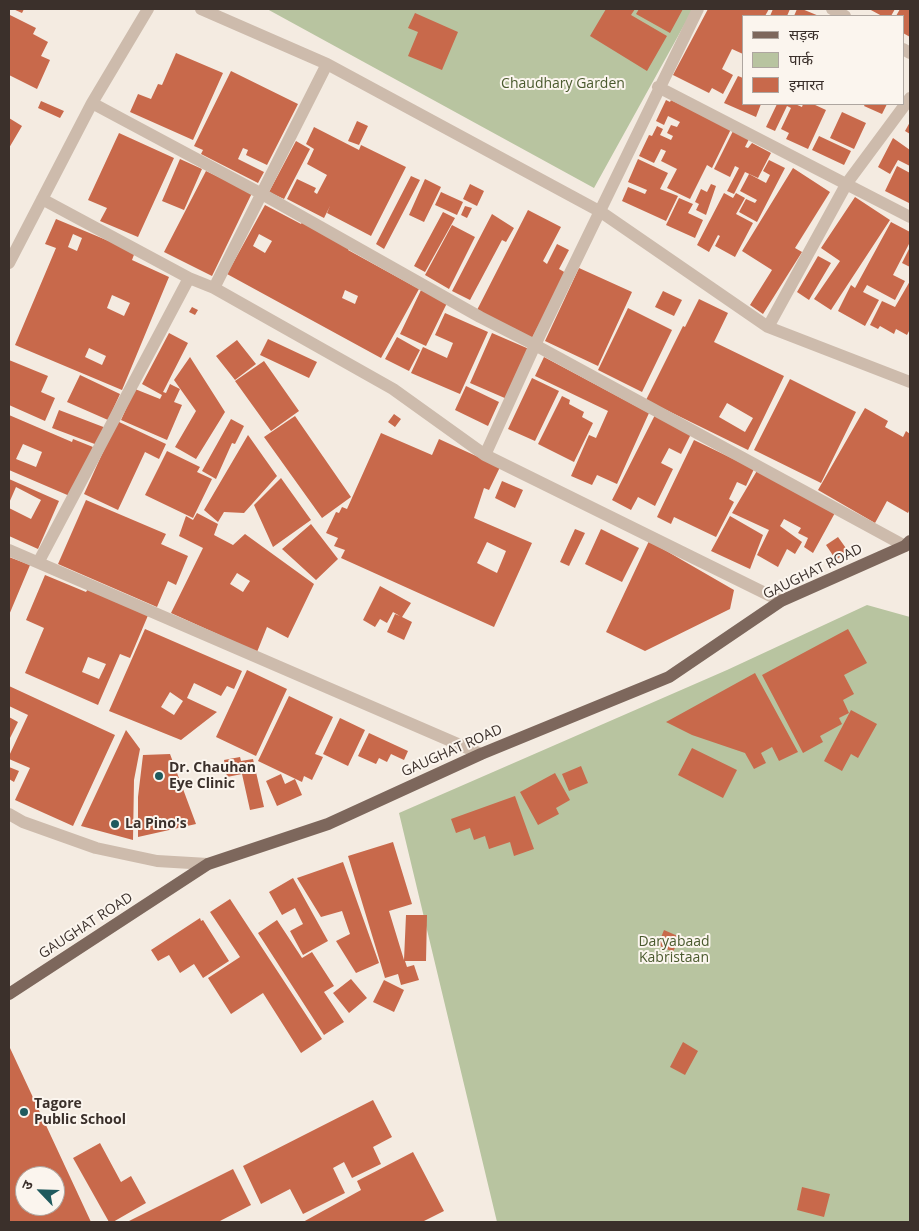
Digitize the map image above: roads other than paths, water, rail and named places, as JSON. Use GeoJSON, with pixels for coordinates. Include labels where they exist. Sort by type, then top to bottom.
{"type":"FeatureCollection","features":[{"type":"Feature","properties":{"kind":"main road","name":"GAUGHAT ROAD"},"geometry":{"type":"LineString","coordinates":[[9,994],[208,864],[328,824],[481,754],[669,677],[781,601],[907,543]]}},
{"type":"Feature","properties":{"kind":"street"},"geometry":{"type":"LineString","coordinates":[[9,263],[92,103],[148,9]]}},
{"type":"Feature","properties":{"kind":"street"},"geometry":{"type":"LineString","coordinates":[[201,9],[327,64],[601,212],[768,327],[910,382]]}},
{"type":"Feature","properties":{"kind":"street"},"geometry":{"type":"LineString","coordinates":[[485,454],[535,345],[601,212],[658,87],[698,9]]}},
{"type":"Feature","properties":{"kind":"street"},"geometry":{"type":"LineString","coordinates":[[832,9],[843,15]]}},
{"type":"Feature","properties":{"kind":"street"},"geometry":{"type":"LineString","coordinates":[[214,288],[327,64]]}},
{"type":"Feature","properties":{"kind":"street"},"geometry":{"type":"LineString","coordinates":[[658,87],[910,216]]}},
{"type":"Feature","properties":{"kind":"street"},"geometry":{"type":"LineString","coordinates":[[768,327],[847,183],[910,98]]}},
{"type":"Feature","properties":{"kind":"street"},"geometry":{"type":"LineString","coordinates":[[92,103],[262,194],[480,317],[907,543]]}},
{"type":"Feature","properties":{"kind":"street"},"geometry":{"type":"LineString","coordinates":[[42,199],[189,278],[214,288],[393,389],[485,454],[781,601]]}},
{"type":"Feature","properties":{"kind":"street"},"geometry":{"type":"LineString","coordinates":[[39,562],[189,278]]}},
{"type":"Feature","properties":{"kind":"street"},"geometry":{"type":"LineString","coordinates":[[9,550],[481,754]]}},
{"type":"Feature","properties":{"kind":"street"},"geometry":{"type":"LineString","coordinates":[[9,814],[23,822],[96,848],[157,861],[208,864]]}},
{"type":"Feature","properties":{"kind":"place","name":"Dr. Chauhan Eye Clinic"},"geometry":{"type":"Point","coordinates":[159,776]}},
{"type":"Feature","properties":{"kind":"place","name":"La Pino's"},"geometry":{"type":"Point","coordinates":[115,824]}},
{"type":"Feature","properties":{"kind":"place","name":"Tagore Public School"},"geometry":{"type":"Point","coordinates":[24,1112]}},
{"type":"Feature","properties":{"kind":"park label","name":"Chaudhary Garden"},"geometry":{"type":"Point","coordinates":[563,84]}},
{"type":"Feature","properties":{"kind":"park label","name":"Daryabaad Kabristaan"},"geometry":{"type":"Point","coordinates":[674,950]}}]}
